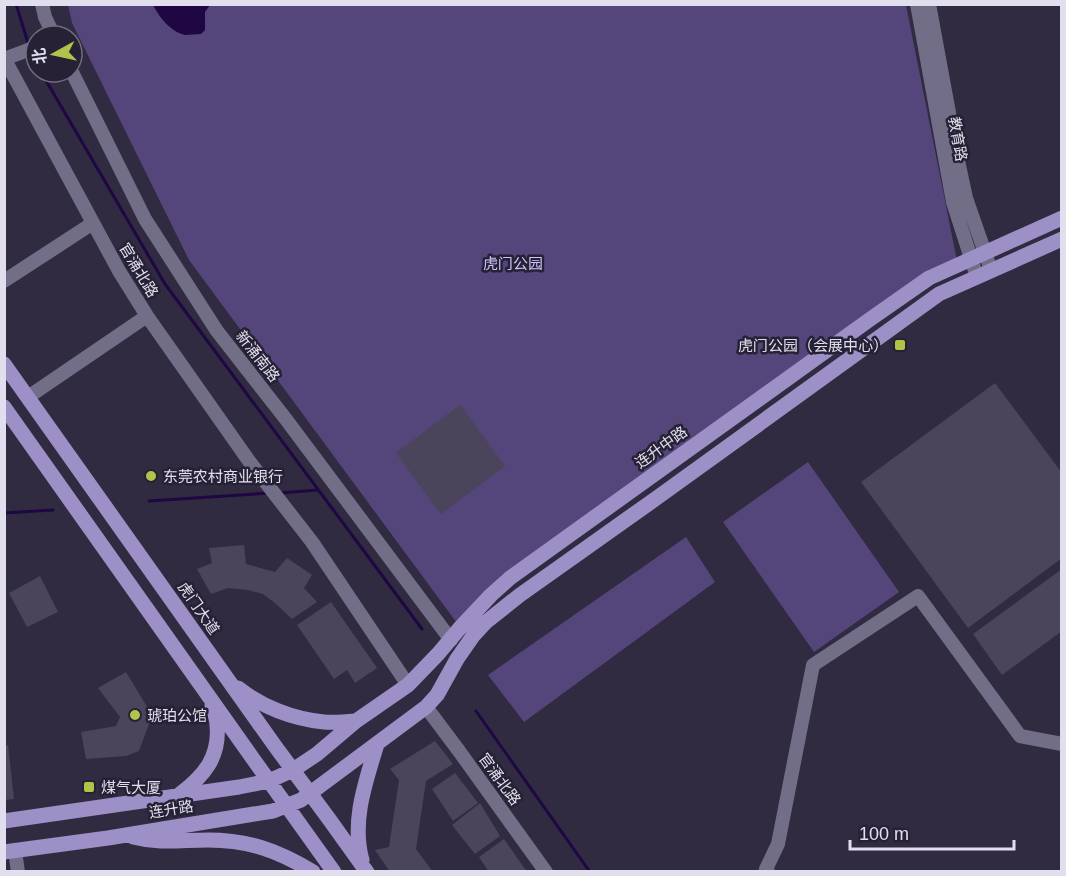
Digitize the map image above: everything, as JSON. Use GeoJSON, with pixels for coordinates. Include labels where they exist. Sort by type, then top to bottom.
{"type":"FeatureCollection","features":[{"type":"Feature","properties":{"kind":"main road","name":"连升中路"},"geometry":{"type":"LineString","coordinates":[[316,754],[356,722],[408,686],[491,595],[510,578],[909,291],[929,278],[1062,218]]}},
{"type":"Feature","properties":{"kind":"main road"},"geometry":{"type":"LineString","coordinates":[[366,870],[358,846],[358,817],[377,744],[426,707],[437,695],[457,659],[486,622],[520,595],[939,294],[1062,239]]}},
{"type":"Feature","properties":{"kind":"main road","name":"虎门大道"},"geometry":{"type":"LineString","coordinates":[[4,364],[225,677],[366,870]]}},
{"type":"Feature","properties":{"kind":"main road"},"geometry":{"type":"LineString","coordinates":[[4,406],[334,872]]}},
{"type":"Feature","properties":{"kind":"main road"},"geometry":{"type":"LineString","coordinates":[[225,677],[247,695],[272,708],[297,717],[324,722],[356,722]]}},
{"type":"Feature","properties":{"kind":"main road"},"geometry":{"type":"LineString","coordinates":[[178,796],[197,781],[210,764],[216,744],[218,724],[210,698]]}},
{"type":"Feature","properties":{"kind":"main road","name":"连升路"},"geometry":{"type":"LineString","coordinates":[[10,852],[263,812],[287,806],[311,794],[377,744]]}},
{"type":"Feature","properties":{"kind":"main road","name":"连升路"},"geometry":{"type":"LineString","coordinates":[[4,821],[269,781],[293,770],[316,754]]}},
{"type":"Feature","properties":{"kind":"main road"},"geometry":{"type":"LineString","coordinates":[[124,835],[148,841],[243,842],[291,858],[314,872]]}},
{"type":"Feature","properties":{"kind":"street"},"geometry":{"type":"LineString","coordinates":[[42,4],[49,24]]}},
{"type":"Feature","properties":{"kind":"street","name":"教育路"},"geometry":{"type":"LineString","coordinates":[[917,4],[953,202],[984,273]]}},
{"type":"Feature","properties":{"kind":"street","name":"教育路"},"geometry":{"type":"LineString","coordinates":[[929,4],[978,256]]}},
{"type":"Feature","properties":{"kind":"street"},"geometry":{"type":"LineString","coordinates":[[8,58],[24,52]]}},
{"type":"Feature","properties":{"kind":"street","name":"官涌北路"},"geometry":{"type":"LineString","coordinates":[[8,58],[118,271],[147,316],[268,485],[312,542],[408,686]]}},
{"type":"Feature","properties":{"kind":"street","name":"新涌南路"},"geometry":{"type":"LineString","coordinates":[[78,84],[145,219],[217,331],[451,640]]}},
{"type":"Feature","properties":{"kind":"street"},"geometry":{"type":"LineString","coordinates":[[4,281],[93,223]]}},
{"type":"Feature","properties":{"kind":"street"},"geometry":{"type":"LineString","coordinates":[[28,397],[147,316]]}},
{"type":"Feature","properties":{"kind":"street"},"geometry":{"type":"LineString","coordinates":[[766,871],[778,844],[813,665],[918,596],[1020,736],[1062,744]]}},
{"type":"Feature","properties":{"kind":"street","name":"官涌北路"},"geometry":{"type":"LineString","coordinates":[[426,707],[546,872]]}},
{"type":"Feature","properties":{"kind":"street"},"geometry":{"type":"LineString","coordinates":[[10,852],[18,872]]}},
{"type":"Feature","properties":{"kind":"green space","name":"虎门公园"},"geometry":{"type":"Polygon","coordinates":[[[68,5],[906,5],[957,261],[457,623],[189,260],[84,47],[84,24],[72,23],[68,5]]]}},
{"type":"Feature","properties":{"kind":"green space"},"geometry":{"type":"Polygon","coordinates":[[[808,462],[899,592],[814,652],[723,522],[808,462]]]}},
{"type":"Feature","properties":{"kind":"green space"},"geometry":{"type":"Polygon","coordinates":[[[686,537],[715,582],[524,722],[488,675],[686,537]]]}},
{"type":"Feature","properties":{"kind":"shaded area"},"geometry":{"type":"Polygon","coordinates":[[[153,5],[210,5],[205,12],[205,30],[201,34],[185,35],[175,31],[153,5]]]}},
{"type":"Feature","properties":{"kind":"building"},"geometry":{"type":"Polygon","coordinates":[[[995,383],[1062,473],[1062,558],[968,628],[861,482],[995,383]]]}},
{"type":"Feature","properties":{"kind":"building"},"geometry":{"type":"Polygon","coordinates":[[[460,405],[505,466],[441,514],[396,453],[460,405]]]}},
{"type":"Feature","properties":{"kind":"building"},"geometry":{"type":"Polygon","coordinates":[[[244,545],[246,564],[275,572],[287,558],[312,575],[304,588],[317,602],[292,619],[263,594],[228,588],[211,594],[197,569],[212,563],[209,548],[244,545]]]}},
{"type":"Feature","properties":{"kind":"building"},"geometry":{"type":"Polygon","coordinates":[[[1062,569],[1062,631],[1002,675],[973,634],[1062,569]]]}},
{"type":"Feature","properties":{"kind":"building"},"geometry":{"type":"Polygon","coordinates":[[[40,576],[58,612],[27,627],[9,593],[40,576]]]}},
{"type":"Feature","properties":{"kind":"building"},"geometry":{"type":"Polygon","coordinates":[[[331,602],[377,668],[355,683],[347,670],[334,679],[297,625],[331,602]]]}},
{"type":"Feature","properties":{"kind":"building","name":"琥珀公馆"},"geometry":{"type":"Polygon","coordinates":[[[126,672],[153,713],[139,751],[126,756],[86,759],[81,732],[116,726],[120,717],[98,688],[126,672]]]}},
{"type":"Feature","properties":{"kind":"building"},"geometry":{"type":"Polygon","coordinates":[[[435,741],[453,764],[426,781],[416,849],[433,872],[390,872],[375,850],[389,847],[399,780],[390,769],[435,741]]]}},
{"type":"Feature","properties":{"kind":"building"},"geometry":{"type":"Polygon","coordinates":[[[8,745],[14,799],[4,800],[4,746],[8,745]]]}},
{"type":"Feature","properties":{"kind":"building"},"geometry":{"type":"Polygon","coordinates":[[[455,773],[478,803],[453,821],[432,789],[455,773]]]}},
{"type":"Feature","properties":{"kind":"building"},"geometry":{"type":"Polygon","coordinates":[[[480,803],[500,836],[475,854],[452,825],[480,803]]]}},
{"type":"Feature","properties":{"kind":"building"},"geometry":{"type":"Polygon","coordinates":[[[504,839],[527,872],[489,872],[479,857],[504,839]]]}},
{"type":"Feature","properties":{"kind":"waterway"},"geometry":{"type":"LineString","coordinates":[[16,4],[24,30]]}},
{"type":"Feature","properties":{"kind":"waterway"},"geometry":{"type":"LineString","coordinates":[[48,84],[165,284],[422,629]]}},
{"type":"Feature","properties":{"kind":"waterway"},"geometry":{"type":"LineString","coordinates":[[279,493],[318,490]]}},
{"type":"Feature","properties":{"kind":"waterway"},"geometry":{"type":"LineString","coordinates":[[149,501],[270,493]]}},
{"type":"Feature","properties":{"kind":"waterway"},"geometry":{"type":"LineString","coordinates":[[4,513],[53,510]]}},
{"type":"Feature","properties":{"kind":"waterway"},"geometry":{"type":"LineString","coordinates":[[476,711],[590,872]]}},
{"type":"Feature","properties":{"kind":"place","name":"虎门公园（会展中心）"},"geometry":{"type":"Point","coordinates":[900,345]}},
{"type":"Feature","properties":{"kind":"place","name":"东莞农村商业银行"},"geometry":{"type":"Point","coordinates":[151,476]}},
{"type":"Feature","properties":{"kind":"place","name":"琥珀公馆"},"geometry":{"type":"Point","coordinates":[135,715]}},
{"type":"Feature","properties":{"kind":"place","name":"煤气大厦"},"geometry":{"type":"Point","coordinates":[89,787]}}]}
